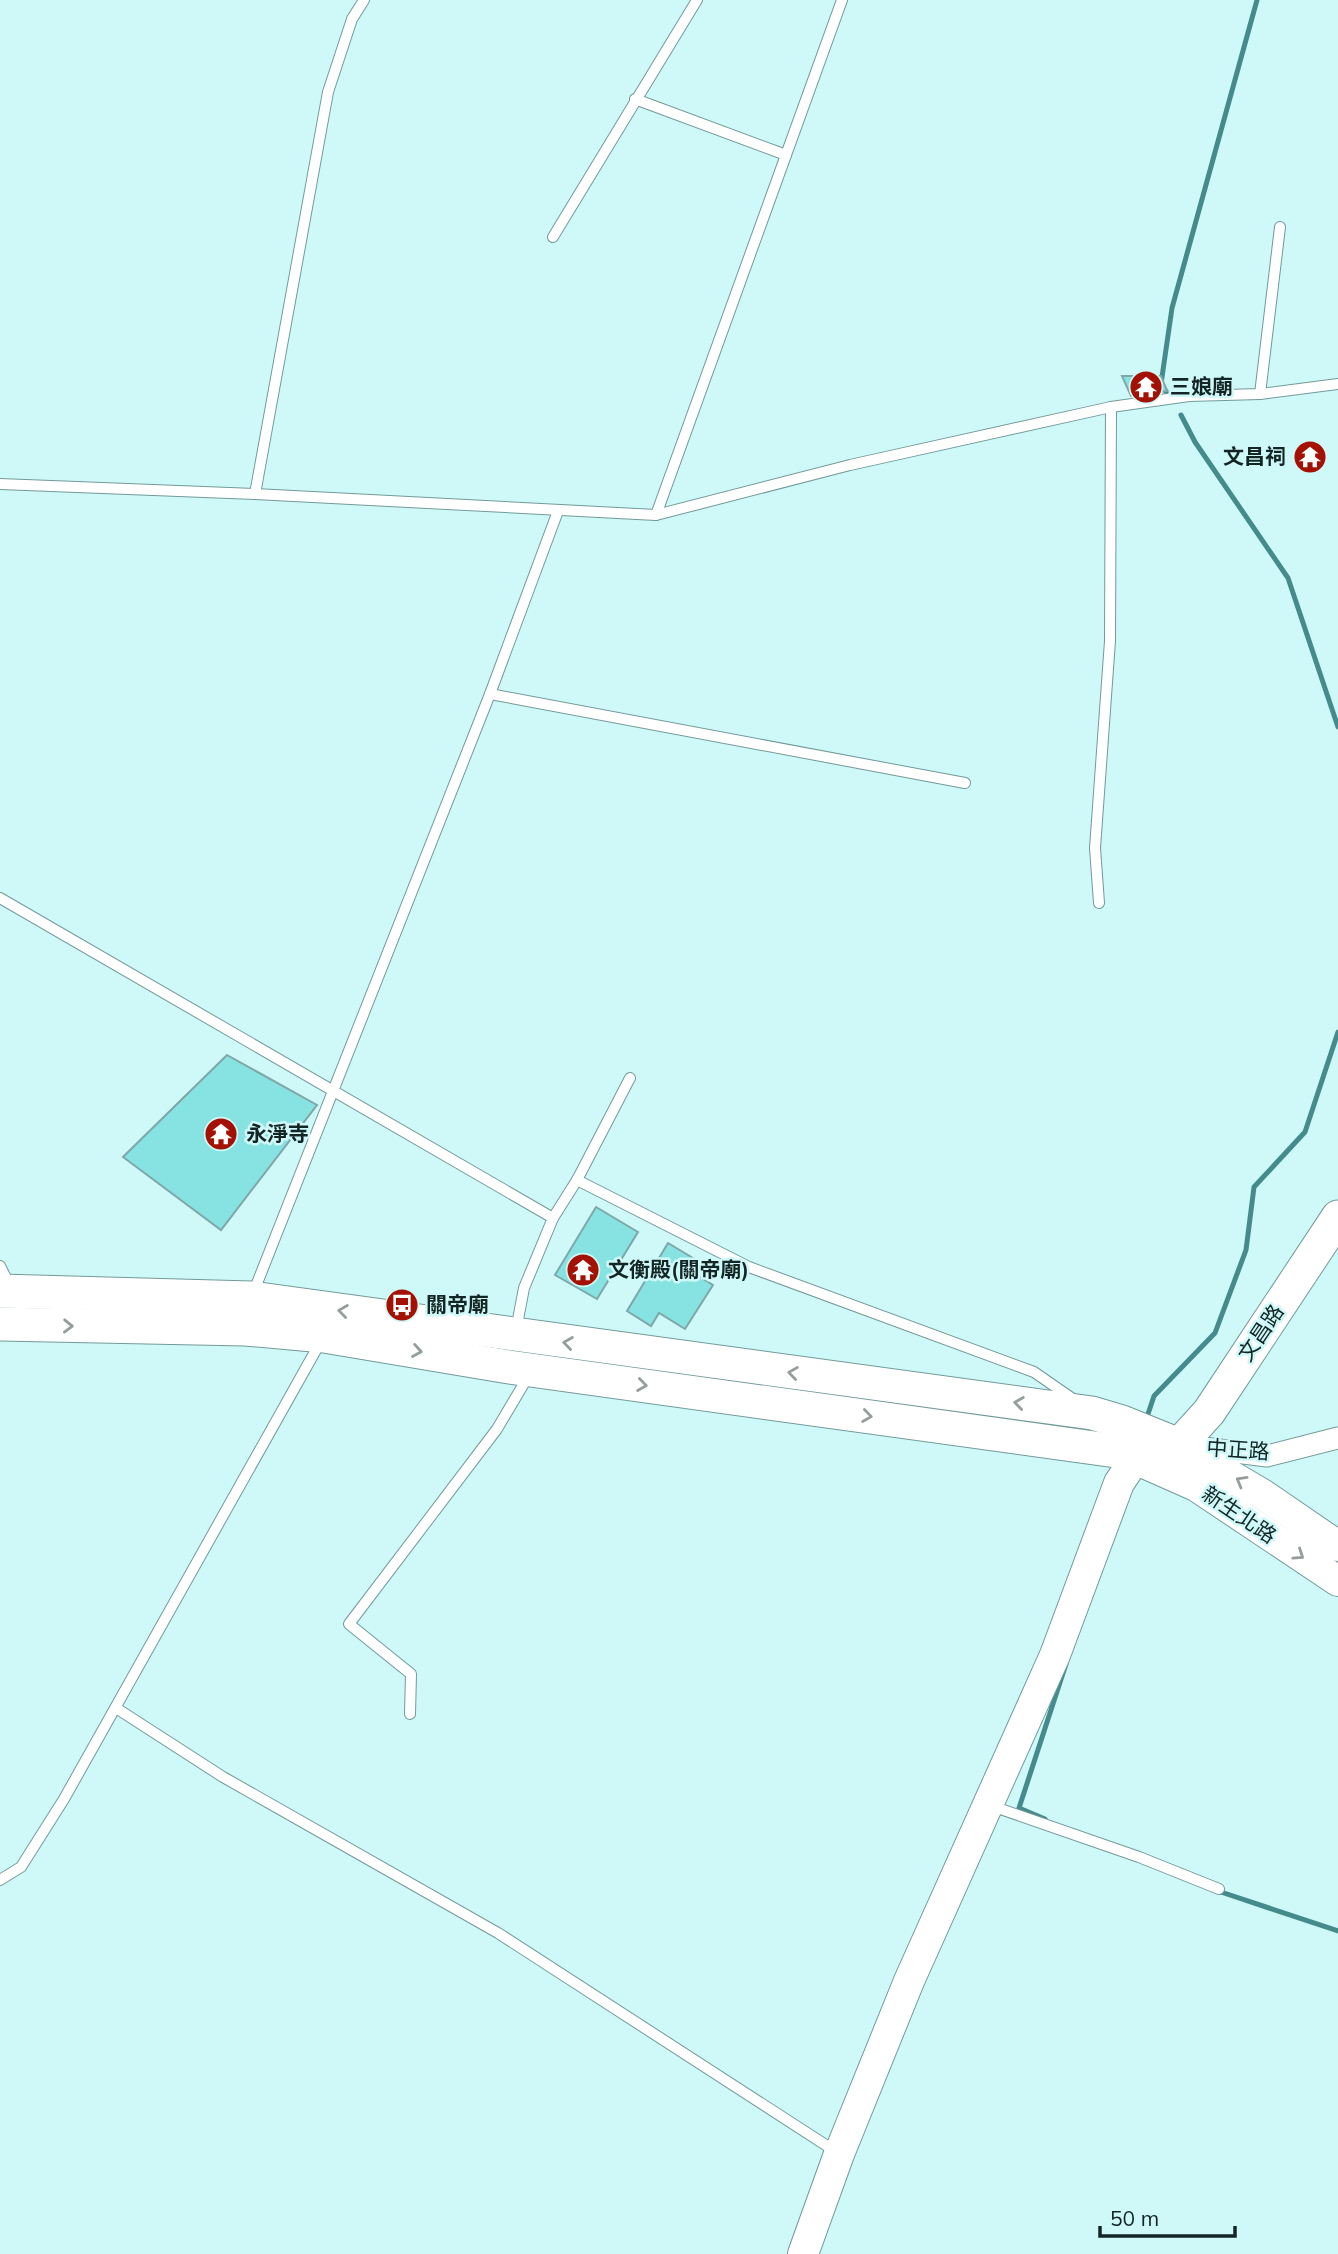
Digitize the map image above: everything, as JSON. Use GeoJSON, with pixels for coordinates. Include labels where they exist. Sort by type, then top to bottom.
{"type":"FeatureCollection","features":[{"type":"Feature","properties":{"kind":"main road","name":"文昌路"},"geometry":{"type":"LineString","coordinates":[[1179,1445],[1209,1412],[1338,1217]]}},
{"type":"Feature","properties":{"kind":"main road"},"geometry":{"type":"LineString","coordinates":[[4,1283],[248,1313],[1116,1451],[1135,1460],[1179,1445]]}},
{"type":"Feature","properties":{"kind":"main road"},"geometry":{"type":"LineString","coordinates":[[3,1329],[248,1313],[324,1336],[1092,1413],[1179,1445]]}},
{"type":"Feature","properties":{"kind":"street","name":"中正路"},"geometry":{"type":"LineString","coordinates":[[1179,1445],[1267,1456],[1338,1438]]}},
{"type":"Feature","properties":{"kind":"street","name":"新生北路"},"geometry":{"type":"LineString","coordinates":[[1179,1445],[1262,1494],[1338,1546]]}},
{"type":"Feature","properties":{"kind":"street","name":"新生北路"},"geometry":{"type":"LineString","coordinates":[[1135,1460],[1196,1486],[1338,1581]]}},
{"type":"Feature","properties":{"kind":"street"},"geometry":{"type":"LineString","coordinates":[[803,2254],[839,2154],[909,1981],[1055,1655],[1119,1483],[1135,1460]]}},
{"type":"Feature","properties":{"kind":"lane"},"geometry":{"type":"LineString","coordinates":[[255,494],[328,92],[352,19],[364,0]]}},
{"type":"Feature","properties":{"kind":"lane"},"geometry":{"type":"LineString","coordinates":[[552,237],[697,0]]}},
{"type":"Feature","properties":{"kind":"lane"},"geometry":{"type":"LineString","coordinates":[[656,515],[842,0]]}},
{"type":"Feature","properties":{"kind":"lane"},"geometry":{"type":"LineString","coordinates":[[635,99],[786,155]]}},
{"type":"Feature","properties":{"kind":"lane"},"geometry":{"type":"LineString","coordinates":[[1260,394],[1280,227]]}},
{"type":"Feature","properties":{"kind":"lane"},"geometry":{"type":"LineString","coordinates":[[0,484],[656,515],[850,465],[1111,407],[1189,396],[1260,394],[1338,384]]}},
{"type":"Feature","properties":{"kind":"lane"},"geometry":{"type":"LineString","coordinates":[[1099,903],[1095,848],[1110,641],[1111,407]]}},
{"type":"Feature","properties":{"kind":"lane"},"geometry":{"type":"LineString","coordinates":[[248,1313],[490,694],[558,511]]}},
{"type":"Feature","properties":{"kind":"lane"},"geometry":{"type":"LineString","coordinates":[[490,694],[965,783]]}},
{"type":"Feature","properties":{"kind":"lane"},"geometry":{"type":"LineString","coordinates":[[0,898],[553,1218]]}},
{"type":"Feature","properties":{"kind":"lane"},"geometry":{"type":"LineString","coordinates":[[410,1714],[411,1674],[349,1624],[497,1429],[516,1355],[524,1287],[553,1218],[577,1181],[630,1078]]}},
{"type":"Feature","properties":{"kind":"lane"},"geometry":{"type":"LineString","coordinates":[[577,1181],[749,1267],[1034,1372],[1092,1413]]}},
{"type":"Feature","properties":{"kind":"lane"},"geometry":{"type":"LineString","coordinates":[[0,1880],[22,1867],[64,1799],[324,1336]]}},
{"type":"Feature","properties":{"kind":"lane"},"geometry":{"type":"LineString","coordinates":[[116,1708],[223,1777],[498,1933],[839,2154]]}},
{"type":"Feature","properties":{"kind":"lane"},"geometry":{"type":"LineString","coordinates":[[987,1804],[1139,1857],[1219,1889]]}},
{"type":"Feature","properties":{"kind":"building","name":"三娘廟"},"geometry":{"type":"Polygon","coordinates":[[[1122,376],[1161,376],[1167,391],[1131,396],[1122,376]]]}},
{"type":"Feature","properties":{"kind":"building","name":"永淨寺"},"geometry":{"type":"Polygon","coordinates":[[[227,1055],[317,1105],[221,1230],[123,1157],[227,1055]]]}},
{"type":"Feature","properties":{"kind":"building"},"geometry":{"type":"Polygon","coordinates":[[[596,1207],[638,1232],[597,1299],[555,1275],[596,1207]]]}},
{"type":"Feature","properties":{"kind":"building"},"geometry":{"type":"Polygon","coordinates":[[[668,1243],[693,1258],[687,1269],[713,1285],[685,1329],[659,1313],[651,1326],[627,1311],[668,1243]]]}},
{"type":"Feature","properties":{"kind":"waterway"},"geometry":{"type":"LineString","coordinates":[[1169,396],[1161,384],[1172,308],[1257,0]]}},
{"type":"Feature","properties":{"kind":"waterway"},"geometry":{"type":"LineString","coordinates":[[1181,415],[1195,442],[1288,578],[1338,727]]}},
{"type":"Feature","properties":{"kind":"waterway"},"geometry":{"type":"LineString","coordinates":[[1146,1420],[1154,1396],[1215,1333],[1246,1250],[1254,1187],[1305,1132],[1338,1032]]}},
{"type":"Feature","properties":{"kind":"waterway"},"geometry":{"type":"LineString","coordinates":[[1045,1819],[1019,1808],[1066,1664]]}},
{"type":"Feature","properties":{"kind":"waterway"},"geometry":{"type":"LineString","coordinates":[[1218,1891],[1338,1931]]}},
{"type":"Feature","properties":{"kind":"place","name":"三娘廟"},"geometry":{"type":"Point","coordinates":[1146,387]}},
{"type":"Feature","properties":{"kind":"place","name":"文昌祠"},"geometry":{"type":"Point","coordinates":[1310,457]}},
{"type":"Feature","properties":{"kind":"place","name":"永淨寺"},"geometry":{"type":"Point","coordinates":[221,1134]}},
{"type":"Feature","properties":{"kind":"place","name":"文衡殿(關帝廟)"},"geometry":{"type":"Point","coordinates":[583,1270]}},
{"type":"Feature","properties":{"kind":"place","name":"關帝廟"},"geometry":{"type":"Point","coordinates":[402,1305]}}]}
